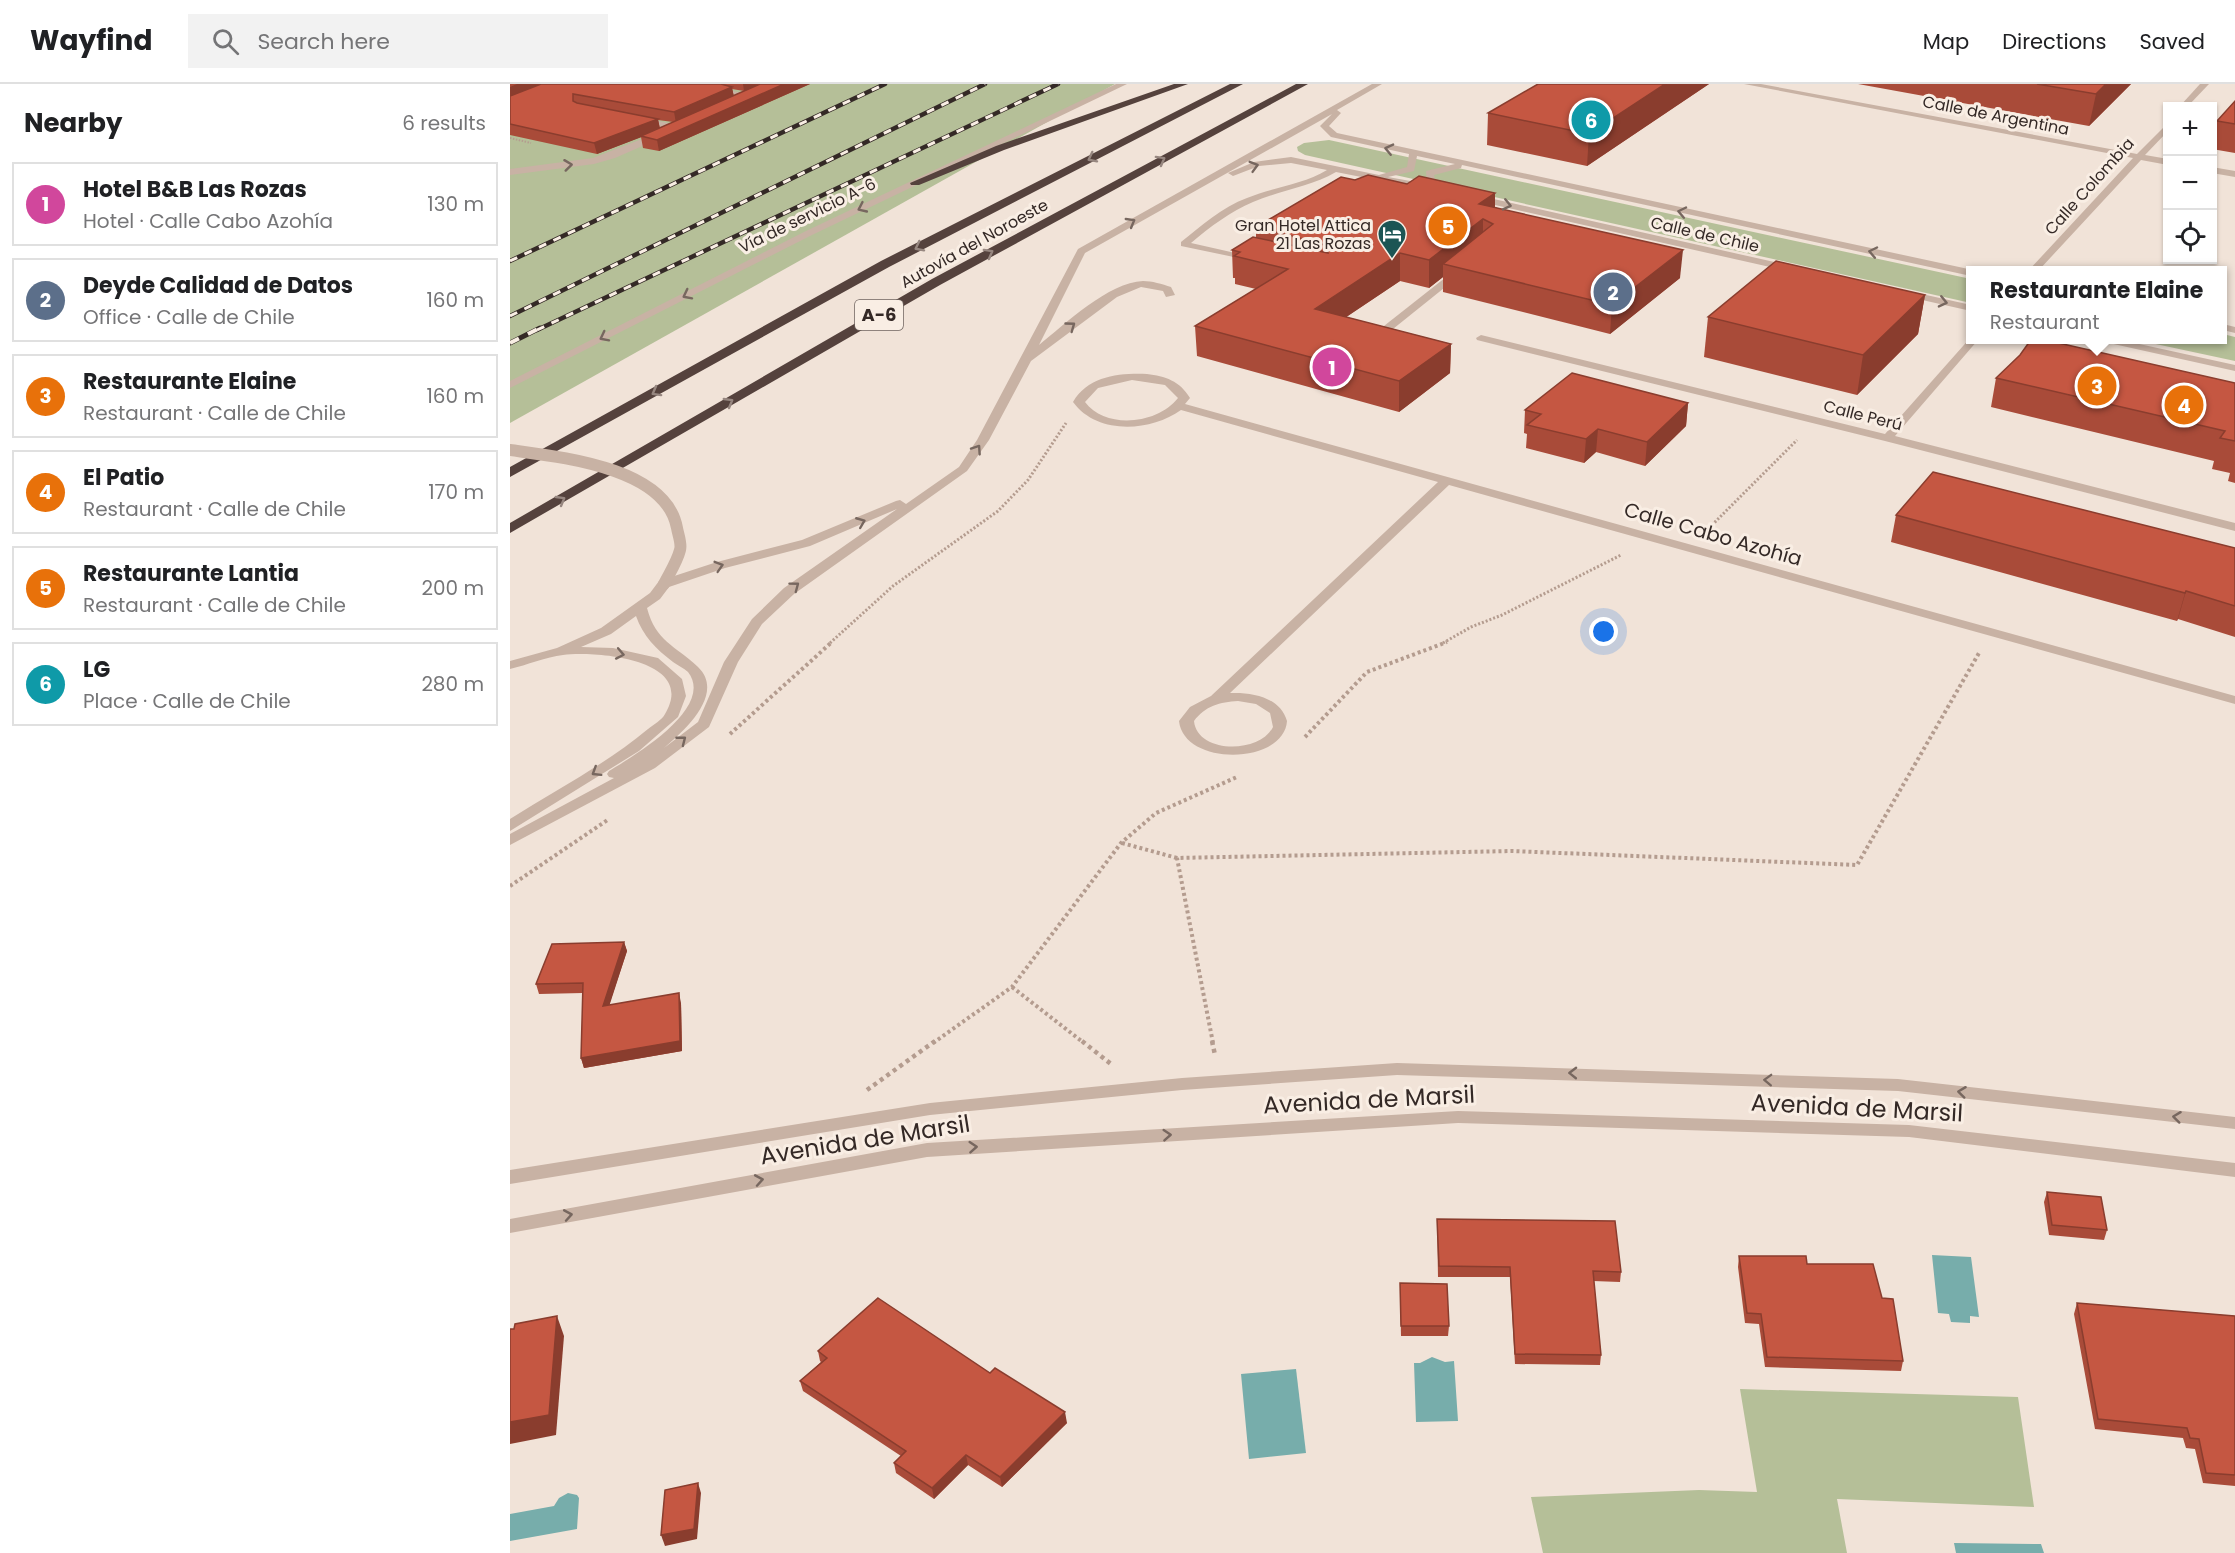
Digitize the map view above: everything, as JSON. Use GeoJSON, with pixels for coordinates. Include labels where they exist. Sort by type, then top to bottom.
{"type":"FeatureCollection","features":[{"type":"Feature","properties":{"kind":"highway"},"geometry":{"type":"LineString","coordinates":[[915,183],[1000,148],[1183,84]]}},
{"type":"Feature","properties":{"kind":"highway","name":"Autovía del Noroeste"},"geometry":{"type":"LineString","coordinates":[[510,473],[885,264],[1238,84]]}},
{"type":"Feature","properties":{"kind":"highway","name":"Autovía del Noroeste"},"geometry":{"type":"LineString","coordinates":[[510,529],[936,282],[1303,84]]}},
{"type":"Feature","properties":{"kind":"street"},"geometry":{"type":"LineString","coordinates":[[692,84],[755,94],[730,105]]}},
{"type":"Feature","properties":{"kind":"street","name":"Vía de servicio A-6"},"geometry":{"type":"LineString","coordinates":[[510,385],[809,233],[1123,84]]}},
{"type":"Feature","properties":{"kind":"street"},"geometry":{"type":"LineString","coordinates":[[514,833],[650,765],[704,724],[731,663],[757,622],[789,591],[963,469],[983,440],[1081,251],[1378,84]]}},
{"type":"Feature","properties":{"kind":"street","name":"Calle de Argentina"},"geometry":{"type":"LineString","coordinates":[[1748,84],[2163,161]]}},
{"type":"Feature","properties":{"kind":"street"},"geometry":{"type":"LineString","coordinates":[[2188,102],[2205,84]]}},
{"type":"Feature","properties":{"kind":"street","name":"Calle de Chile"},"geometry":{"type":"LineString","coordinates":[[1353,98],[1324,126],[1334,135],[1463,165],[1966,272]]}},
{"type":"Feature","properties":{"kind":"street"},"geometry":{"type":"LineString","coordinates":[[634,119],[678,128]]}},
{"type":"Feature","properties":{"kind":"street"},"geometry":{"type":"LineString","coordinates":[[510,172],[574,165],[612,156],[688,123]]}},
{"type":"Feature","properties":{"kind":"street","name":"Calle Colombia"},"geometry":{"type":"LineString","coordinates":[[2038,266],[2163,130]]}},
{"type":"Feature","properties":{"kind":"street"},"geometry":{"type":"LineString","coordinates":[[1377,176],[1411,169],[1413,154]]}},
{"type":"Feature","properties":{"kind":"street"},"geometry":{"type":"LineString","coordinates":[[1180,194],[1257,164],[1292,159],[1443,191]]}},
{"type":"Feature","properties":{"kind":"street"},"geometry":{"type":"LineString","coordinates":[[510,165],[541,168]]}},
{"type":"Feature","properties":{"kind":"street","name":"Calle de Chile"},"geometry":{"type":"LineString","coordinates":[[1432,188],[1429,173],[1463,165]]}},
{"type":"Feature","properties":{"kind":"street"},"geometry":{"type":"LineString","coordinates":[[1265,263],[1184,244],[1210,222],[1249,200],[1316,180],[1336,168]]}},
{"type":"Feature","properties":{"kind":"street"},"geometry":{"type":"LineString","coordinates":[[2217,171],[2235,174]]}},
{"type":"Feature","properties":{"kind":"street","name":"Calle de Chile"},"geometry":{"type":"LineString","coordinates":[[1464,196],[1808,272]]}},
{"type":"Feature","properties":{"kind":"street"},"geometry":{"type":"LineString","coordinates":[[1372,341],[1468,265]]}},
{"type":"Feature","properties":{"kind":"street"},"geometry":{"type":"LineString","coordinates":[[1025,362],[1058,335],[1120,291],[1141,284],[1154,285],[1167,290],[1170,295]]}},
{"type":"Feature","properties":{"kind":"street"},"geometry":{"type":"LineString","coordinates":[[1889,290],[1966,307]]}},
{"type":"Feature","properties":{"kind":"street","name":"Calle Perú"},"geometry":{"type":"LineString","coordinates":[[1481,338],[1817,420],[2235,527]]}},
{"type":"Feature","properties":{"kind":"street"},"geometry":{"type":"LineString","coordinates":[[1888,438],[1969,344]]}},
{"type":"Feature","properties":{"kind":"street"},"geometry":{"type":"LineString","coordinates":[[2131,344],[2235,368]]}},
{"type":"Feature","properties":{"kind":"street"},"geometry":{"type":"LineString","coordinates":[[1148,377],[1174,385],[1181,391],[1184,398],[1180,406],[1158,419],[1123,423],[1092,417],[1082,410],[1079,402],[1082,394],[1095,385],[1116,378],[1148,377]]}},
{"type":"Feature","properties":{"kind":"street","name":"Calle Cabo Azohía"},"geometry":{"type":"LineString","coordinates":[[1180,406],[2235,700]]}},
{"type":"Feature","properties":{"kind":"street"},"geometry":{"type":"LineString","coordinates":[[510,450],[570,458],[599,466],[618,472],[655,491],[675,518],[681,549],[664,584],[655,596],[640,608],[606,631],[562,651],[510,665]]}},
{"type":"Feature","properties":{"kind":"street"},"geometry":{"type":"LineString","coordinates":[[1216,699],[1246,698],[1272,706],[1279,714],[1282,723],[1279,732],[1272,740],[1245,750],[1229,751],[1201,744],[1191,737],[1186,729],[1186,720],[1192,711],[1216,699],[1447,480]]}},
{"type":"Feature","properties":{"kind":"street"},"geometry":{"type":"LineString","coordinates":[[664,584],[721,565],[806,543],[864,521],[935,488]]}},
{"type":"Feature","properties":{"kind":"street"},"geometry":{"type":"LineString","coordinates":[[514,833],[657,747],[693,714],[700,691],[695,673],[651,638],[640,608]]}},
{"type":"Feature","properties":{"kind":"street"},"geometry":{"type":"LineString","coordinates":[[514,833],[634,748],[671,717],[679,696],[675,678],[653,661],[613,652],[562,651]]}},
{"type":"Feature","properties":{"kind":"street"},"geometry":{"type":"LineString","coordinates":[[510,670],[524,662]]}},
{"type":"Feature","properties":{"kind":"street","name":"Avenida de Marsil"},"geometry":{"type":"LineString","coordinates":[[510,1178],[930,1109],[1143,1088],[1397,1069],[1898,1084],[2235,1123]]}},
{"type":"Feature","properties":{"kind":"street","name":"Avenida de Marsil"},"geometry":{"type":"LineString","coordinates":[[510,1226],[927,1149],[1458,1117],[1910,1131],[2235,1170]]}},
{"type":"Feature","properties":{"kind":"path"},"geometry":{"type":"LineString","coordinates":[[722,740],[753,715],[893,586],[998,511],[1028,480],[1079,402]]}},
{"type":"Feature","properties":{"kind":"path"},"geometry":{"type":"LineString","coordinates":[[1690,548],[1817,420]]}},
{"type":"Feature","properties":{"kind":"path"},"geometry":{"type":"LineString","coordinates":[[1302,741],[1367,672],[1446,642],[1471,627],[1502,615],[1644,542],[1657,539]]}},
{"type":"Feature","properties":{"kind":"path"},"geometry":{"type":"LineString","coordinates":[[1121,843],[1178,858],[1512,851],[1857,864],[1991,632]]}},
{"type":"Feature","properties":{"kind":"path"},"geometry":{"type":"LineString","coordinates":[[863,1093],[1012,987],[1121,843],[1156,813],[1238,777]]}},
{"type":"Feature","properties":{"kind":"path"},"geometry":{"type":"LineString","coordinates":[[510,886],[618,813]]}},
{"type":"Feature","properties":{"kind":"path"},"geometry":{"type":"LineString","coordinates":[[1178,858],[1221,1082]]}},
{"type":"Feature","properties":{"kind":"path"},"geometry":{"type":"LineString","coordinates":[[1012,987],[1143,1088]]}},
{"type":"Feature","properties":{"kind":"green space"},"geometry":{"type":"Polygon","coordinates":[[[510,84],[1115,84],[510,423],[510,84]]]}},
{"type":"Feature","properties":{"kind":"green space"},"geometry":{"type":"Polygon","coordinates":[[[1329,140],[1966,278],[1966,302],[1305,155],[1298,151],[1297,147],[1304,143],[1329,140]]]}},
{"type":"Feature","properties":{"kind":"green space"},"geometry":{"type":"Polygon","coordinates":[[[2227,335],[2235,337],[2235,361],[2156,344],[2227,344],[2227,335]]]}},
{"type":"Feature","properties":{"kind":"green space"},"geometry":{"type":"Polygon","coordinates":[[[1740,1389],[2018,1397],[2034,1507],[1837,1499],[1847,1553],[1543,1553],[1531,1497],[1699,1490],[1757,1492],[1740,1389]]]}},
{"type":"Feature","properties":{"kind":"water"},"geometry":{"type":"Polygon","coordinates":[[[1932,1255],[1971,1257],[1979,1317],[1970,1316],[1970,1323],[1951,1322],[1949,1314],[1938,1313],[1932,1255]]]}},
{"type":"Feature","properties":{"kind":"water"},"geometry":{"type":"Polygon","coordinates":[[[1432,1357],[1445,1362],[1454,1361],[1458,1421],[1416,1422],[1414,1363],[1420,1363],[1432,1357]]]}},
{"type":"Feature","properties":{"kind":"water"},"geometry":{"type":"Polygon","coordinates":[[[1296,1369],[1306,1453],[1249,1459],[1241,1374],[1296,1369]]]}},
{"type":"Feature","properties":{"kind":"water"},"geometry":{"type":"Polygon","coordinates":[[[568,1493],[577,1495],[579,1498],[577,1529],[510,1541],[510,1514],[554,1506],[559,1498],[568,1493]]]}},
{"type":"Feature","properties":{"kind":"water"},"geometry":{"type":"Polygon","coordinates":[[[1954,1543],[2041,1544],[2044,1553],[1956,1553],[1954,1543]]]}},
{"type":"Feature","properties":{"kind":"building"},"geometry":{"type":"Polygon","coordinates":[[[541,84],[721,84],[732,87],[674,112],[573,94],[573,101],[577,103],[658,119],[594,143],[510,124],[510,96],[541,84]]]}},
{"type":"Feature","properties":{"kind":"building"},"geometry":{"type":"Polygon","coordinates":[[[760,84],[784,84],[657,140],[641,136],[760,84]]]}},
{"type":"Feature","properties":{"kind":"building"},"geometry":{"type":"Polygon","coordinates":[[[1538,84],[1665,84],[1589,134],[1488,113],[1538,84]]]}},
{"type":"Feature","properties":{"kind":"building"},"geometry":{"type":"Polygon","coordinates":[[[2037,84],[2106,84],[2096,94],[2037,84]]]}},
{"type":"Feature","properties":{"kind":"building"},"geometry":{"type":"Polygon","coordinates":[[[2235,101],[2235,124],[2217,121],[2235,101]]]}},
{"type":"Feature","properties":{"kind":"building"},"geometry":{"type":"Polygon","coordinates":[[[1368,175],[1407,184],[1419,176],[1495,193],[1479,204],[1683,250],[1612,305],[1443,264],[1493,224],[1483,219],[1429,260],[1400,253],[1315,309],[1451,344],[1399,381],[1195,326],[1288,269],[1234,256],[1240,252],[1232,250],[1253,237],[1328,253],[1327,245],[1256,227],[1341,177],[1355,180],[1368,175]]]}},
{"type":"Feature","properties":{"kind":"building"},"geometry":{"type":"Polygon","coordinates":[[[1776,261],[1925,295],[1863,355],[1708,317],[1776,261]]]}},
{"type":"Feature","properties":{"kind":"building"},"geometry":{"type":"Polygon","coordinates":[[[2028,344],[2063,344],[2235,383],[2235,441],[2220,438],[2225,431],[1996,378],[2028,344]]]}},
{"type":"Feature","properties":{"kind":"building"},"geometry":{"type":"Polygon","coordinates":[[[1572,373],[1688,403],[1647,442],[1598,429],[1586,439],[1527,425],[1541,414],[1525,410],[1572,373]]]}},
{"type":"Feature","properties":{"kind":"building"},"geometry":{"type":"Polygon","coordinates":[[[1933,472],[2235,548],[2235,606],[1896,515],[1933,472]]]}},
{"type":"Feature","properties":{"kind":"building"},"geometry":{"type":"Polygon","coordinates":[[[624,942],[603,1006],[679,993],[680,1041],[581,1058],[583,983],[536,984],[552,944],[624,942]]]}},
{"type":"Feature","properties":{"kind":"building"},"geometry":{"type":"Polygon","coordinates":[[[2047,1192],[2101,1197],[2107,1230],[2052,1225],[2047,1192]]]}},
{"type":"Feature","properties":{"kind":"building"},"geometry":{"type":"Polygon","coordinates":[[[1437,1219],[1615,1221],[1621,1272],[1593,1271],[1601,1355],[1515,1354],[1510,1267],[1439,1266],[1437,1219]]]}},
{"type":"Feature","properties":{"kind":"building"},"geometry":{"type":"Polygon","coordinates":[[[1739,1256],[1806,1256],[1807,1264],[1873,1264],[1882,1298],[1893,1299],[1903,1361],[1767,1357],[1761,1314],[1747,1313],[1739,1256]]]}},
{"type":"Feature","properties":{"kind":"building"},"geometry":{"type":"Polygon","coordinates":[[[1400,1283],[1447,1284],[1449,1326],[1401,1326],[1400,1283]]]}},
{"type":"Feature","properties":{"kind":"building"},"geometry":{"type":"Polygon","coordinates":[[[878,1298],[990,1373],[995,1368],[1065,1412],[1000,1477],[966,1455],[932,1488],[894,1463],[906,1451],[800,1381],[827,1358],[818,1351],[878,1298]]]}},
{"type":"Feature","properties":{"kind":"building"},"geometry":{"type":"Polygon","coordinates":[[[2077,1303],[2235,1316],[2235,1475],[2206,1473],[2199,1439],[2190,1438],[2187,1428],[2098,1419],[2077,1303]]]}},
{"type":"Feature","properties":{"kind":"building"},"geometry":{"type":"Polygon","coordinates":[[[557,1316],[549,1415],[510,1422],[510,1329],[514,1329],[515,1324],[557,1316]]]}},
{"type":"Feature","properties":{"kind":"building"},"geometry":{"type":"Polygon","coordinates":[[[698,1483],[694,1529],[661,1535],[665,1490],[698,1483]]]}},
{"type":"Feature","properties":{"kind":"railway"},"geometry":{"type":"LineString","coordinates":[[510,261],[885,84]]}},
{"type":"Feature","properties":{"kind":"railway"},"geometry":{"type":"LineString","coordinates":[[510,316],[985,84]]}},
{"type":"Feature","properties":{"kind":"railway"},"geometry":{"type":"LineString","coordinates":[[537,330],[1058,84]]}},
{"type":"Feature","properties":{"kind":"railway"},"geometry":{"type":"LineString","coordinates":[[510,343],[540,328]]}},
{"type":"Feature","properties":{"kind":"place","name":"LG"},"geometry":{"type":"Point","coordinates":[1591,120]}},
{"type":"Feature","properties":{"kind":"place","name":"Restaurante Lantia"},"geometry":{"type":"Point","coordinates":[1448,226]}},
{"type":"Feature","properties":{"kind":"place","name":"Gran Hotel Attica 21 Las Rozas"},"geometry":{"type":"Point","coordinates":[1392,260]}},
{"type":"Feature","properties":{"kind":"place","name":"Deyde Calidad de Datos"},"geometry":{"type":"Point","coordinates":[1613,292]}},
{"type":"Feature","properties":{"kind":"place","name":"Hotel B&B Las Rozas"},"geometry":{"type":"Point","coordinates":[1332,367]}},
{"type":"Feature","properties":{"kind":"place","name":"Restaurante Elaine"},"geometry":{"type":"Point","coordinates":[2097,386]}},
{"type":"Feature","properties":{"kind":"place","name":"El Patio"},"geometry":{"type":"Point","coordinates":[2184,405]}}]}
